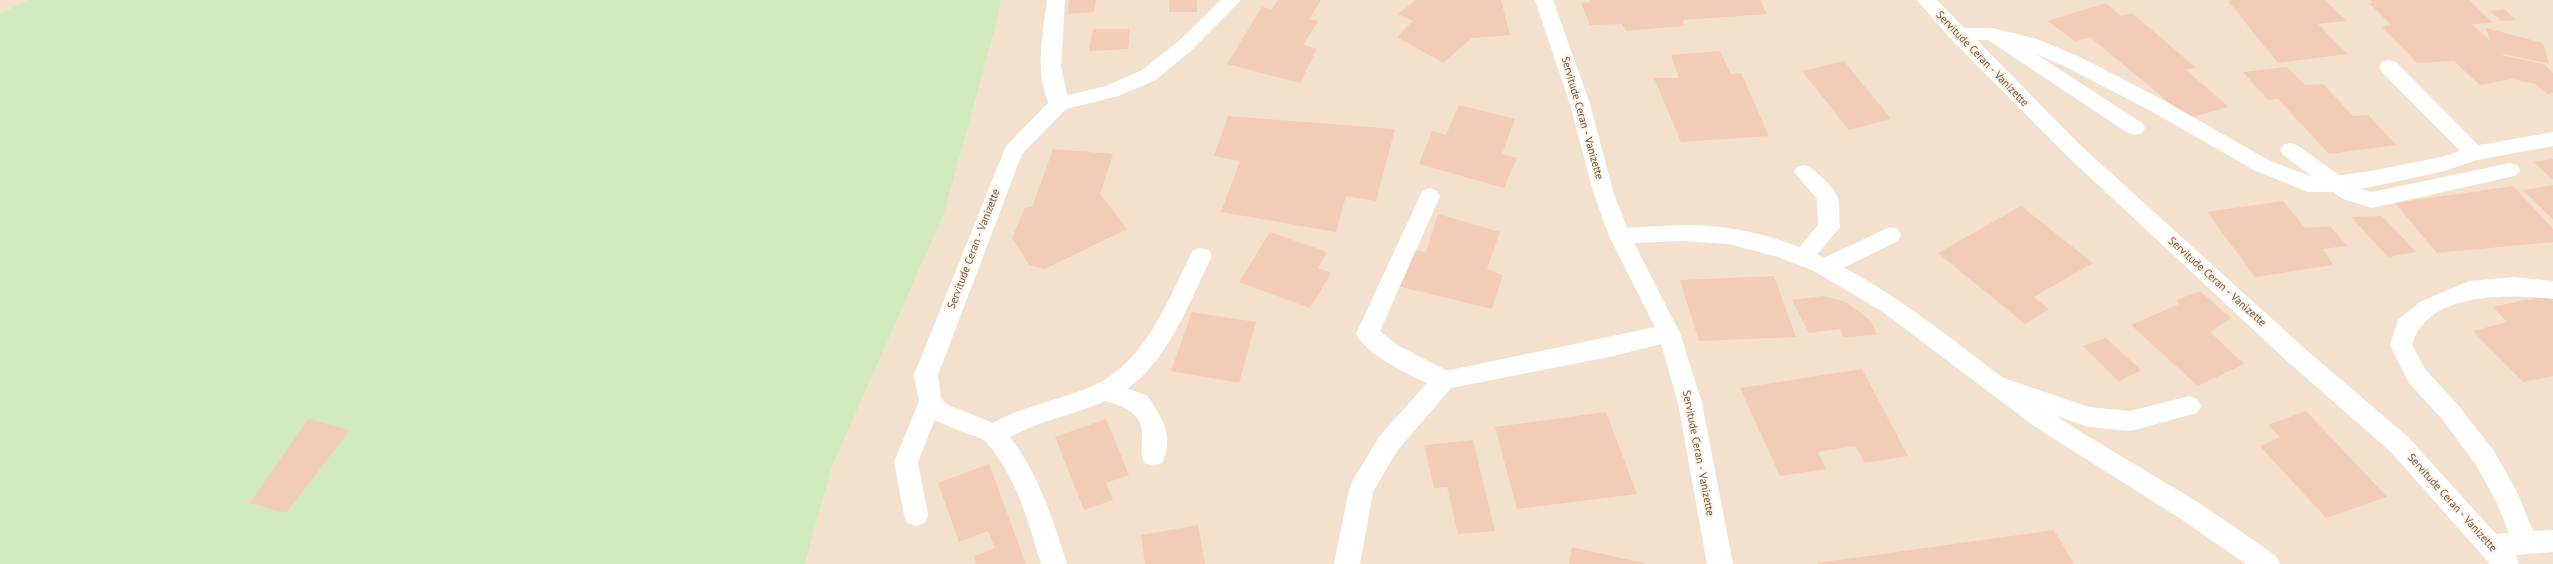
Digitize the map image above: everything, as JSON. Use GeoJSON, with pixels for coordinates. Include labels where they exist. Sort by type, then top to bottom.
{"type":"FeatureCollection","features":[{"type":"Feature","properties":{"kind":"street"},"geometry":{"type":"LineString","coordinates":[[1056,0],[1051,73],[1055,94],[1059,104],[1111,92],[1149,75],[1188,43],[1232,0]]}},
{"type":"Feature","properties":{"kind":"street","name":"Servitude Ceran - Vanizette"},"geometry":{"type":"LineString","coordinates":[[1544,0],[1580,104],[1603,191],[1620,236],[1669,333],[1690,403],[1720,564]]}},
{"type":"Feature","properties":{"kind":"street","name":"Servitude Ceran - Vanizette"},"geometry":{"type":"LineString","coordinates":[[1926,0],[1957,34],[2073,150],[2124,198],[2295,354],[2399,444],[2506,564]]}},
{"type":"Feature","properties":{"kind":"street"},"geometry":{"type":"LineString","coordinates":[[1957,34],[1992,34],[2030,44],[2073,62],[2156,105],[2261,165],[2308,184],[2334,184],[2371,179],[2445,164],[2474,153],[2553,139]]}},
{"type":"Feature","properties":{"kind":"street"},"geometry":{"type":"LineString","coordinates":[[1992,34],[2134,128]]}},
{"type":"Feature","properties":{"kind":"street"},"geometry":{"type":"LineString","coordinates":[[2389,67],[2474,153]]}},
{"type":"Feature","properties":{"kind":"street","name":"Servitude Ceran - Vanizette"},"geometry":{"type":"LineString","coordinates":[[930,401],[926,375],[1012,151],[1059,104]]}},
{"type":"Feature","properties":{"kind":"street"},"geometry":{"type":"LineString","coordinates":[[2290,150],[2334,184],[2350,194],[2372,200],[2510,170]]}},
{"type":"Feature","properties":{"kind":"street"},"geometry":{"type":"LineString","coordinates":[[1803,256],[1829,227],[1827,197],[1804,172]]}},
{"type":"Feature","properties":{"kind":"street"},"geometry":{"type":"LineString","coordinates":[[1430,196],[1367,334],[1389,352],[1444,380]]}},
{"type":"Feature","properties":{"kind":"street"},"geometry":{"type":"LineString","coordinates":[[1620,236],[1694,234],[1741,238],[1803,256],[1848,278],[1902,312],[2023,406],[2191,512],[2267,564]]}},
{"type":"Feature","properties":{"kind":"street"},"geometry":{"type":"LineString","coordinates":[[1825,267],[1890,235]]}},
{"type":"Feature","properties":{"kind":"street"},"geometry":{"type":"LineString","coordinates":[[994,434],[1025,418],[1104,390],[1127,377],[1151,347],[1178,302],[1201,256]]}},
{"type":"Feature","properties":{"kind":"street"},"geometry":{"type":"LineString","coordinates":[[2525,543],[2508,500],[2485,458],[2450,412],[2417,376],[2401,345],[2406,326],[2428,308],[2469,290],[2514,286],[2553,290]]}},
{"type":"Feature","properties":{"kind":"street"},"geometry":{"type":"LineString","coordinates":[[1347,564],[1361,490],[1388,444],[1444,380],[1609,348],[1669,333]]}},
{"type":"Feature","properties":{"kind":"street"},"geometry":{"type":"LineString","coordinates":[[1996,385],[2089,417],[2130,421],[2189,406]]}},
{"type":"Feature","properties":{"kind":"street"},"geometry":{"type":"LineString","coordinates":[[1104,390],[1138,402],[1155,427],[1153,456]]}},
{"type":"Feature","properties":{"kind":"street"},"geometry":{"type":"LineString","coordinates":[[916,515],[906,462],[930,401],[938,411],[994,434],[1018,466],[1038,512],[1054,564]]}},
{"type":"Feature","properties":{"kind":"street"},"geometry":{"type":"LineString","coordinates":[[2490,546],[2553,541]]}},
{"type":"Feature","properties":{"kind":"shaded area"},"geometry":{"type":"Polygon","coordinates":[[[0,0],[27,0],[0,14],[0,0]]]}},
{"type":"Feature","properties":{"kind":"shaded area"},"geometry":{"type":"Polygon","coordinates":[[[1001,0],[2553,0],[2553,564],[805,564],[832,467],[944,214],[999,14],[1001,0]]]}},
{"type":"Feature","properties":{"kind":"green space"},"geometry":{"type":"Polygon","coordinates":[[[27,0],[1001,0],[999,14],[944,214],[832,467],[805,564],[0,564],[0,14],[27,0]]]}},
{"type":"Feature","properties":{"kind":"building"},"geometry":{"type":"Polygon","coordinates":[[[1069,0],[1096,0],[1094,12],[1068,14],[1069,0]]]}},
{"type":"Feature","properties":{"kind":"building"},"geometry":{"type":"Polygon","coordinates":[[[1169,0],[1197,0],[1197,12],[1169,12],[1169,0]]]}},
{"type":"Feature","properties":{"kind":"building"},"geometry":{"type":"Polygon","coordinates":[[[1278,0],[1321,0],[1309,19],[1318,21],[1303,45],[1317,49],[1300,83],[1227,64],[1262,7],[1272,9],[1278,0]]]}},
{"type":"Feature","properties":{"kind":"building"},"geometry":{"type":"Polygon","coordinates":[[[1416,0],[1501,0],[1510,35],[1472,38],[1443,63],[1397,37],[1413,21],[1398,14],[1416,0]]]}},
{"type":"Feature","properties":{"kind":"building"},"geometry":{"type":"Polygon","coordinates":[[[1590,0],[1760,0],[1767,14],[1683,20],[1684,26],[1626,31],[1622,24],[1590,25],[1581,3],[1591,2],[1590,0]]]}},
{"type":"Feature","properties":{"kind":"building"},"geometry":{"type":"Polygon","coordinates":[[[2325,0],[2346,21],[2318,24],[2347,54],[2278,63],[2228,1],[2325,0]]]}},
{"type":"Feature","properties":{"kind":"building"},"geometry":{"type":"Polygon","coordinates":[[[2371,0],[2469,0],[2493,23],[2472,24],[2491,42],[2486,28],[2543,43],[2549,64],[2504,54],[2498,49],[2505,56],[2544,64],[2553,73],[2553,93],[2547,94],[2535,84],[2512,79],[2480,85],[2454,61],[2417,63],[2382,27],[2391,25],[2369,3],[2373,3],[2371,0]]]}},
{"type":"Feature","properties":{"kind":"building"},"geometry":{"type":"Polygon","coordinates":[[[2106,3],[2121,16],[2132,13],[2195,67],[2186,70],[2229,107],[2188,118],[2090,37],[2075,41],[2047,21],[2106,3]]]}},
{"type":"Feature","properties":{"kind":"building"},"geometry":{"type":"Polygon","coordinates":[[[2505,9],[2515,20],[2501,21],[2490,11],[2505,9]]]}},
{"type":"Feature","properties":{"kind":"building"},"geometry":{"type":"Polygon","coordinates":[[[1093,29],[1130,29],[1128,49],[1089,51],[1093,29]]]}},
{"type":"Feature","properties":{"kind":"building"},"geometry":{"type":"Polygon","coordinates":[[[1720,51],[1731,74],[1741,73],[1769,136],[1681,142],[1654,78],[1679,78],[1671,55],[1720,51]]]}},
{"type":"Feature","properties":{"kind":"building"},"geometry":{"type":"Polygon","coordinates":[[[1844,61],[1891,119],[1849,130],[1802,71],[1844,61]]]}},
{"type":"Feature","properties":{"kind":"building"},"geometry":{"type":"Polygon","coordinates":[[[2287,67],[2305,85],[2323,84],[2353,116],[2368,115],[2396,145],[2329,154],[2278,99],[2268,100],[2243,72],[2287,67]]]}},
{"type":"Feature","properties":{"kind":"building"},"geometry":{"type":"Polygon","coordinates":[[[1459,105],[1515,119],[1502,154],[1517,158],[1504,188],[1419,164],[1432,131],[1446,135],[1459,105]]]}},
{"type":"Feature","properties":{"kind":"building"},"geometry":{"type":"Polygon","coordinates":[[[1228,116],[1395,129],[1376,201],[1346,196],[1336,232],[1221,212],[1240,161],[1214,156],[1228,116]]]}},
{"type":"Feature","properties":{"kind":"building"},"geometry":{"type":"Polygon","coordinates":[[[1053,149],[1113,154],[1100,194],[1127,229],[1045,269],[1029,265],[1012,238],[1025,208],[1032,207],[1053,149]]]}},
{"type":"Feature","properties":{"kind":"building"},"geometry":{"type":"Polygon","coordinates":[[[2553,159],[2553,180],[2534,162],[2553,159]]]}},
{"type":"Feature","properties":{"kind":"building"},"geometry":{"type":"Polygon","coordinates":[[[2553,185],[2553,220],[2523,190],[2553,185]]]}},
{"type":"Feature","properties":{"kind":"building"},"geometry":{"type":"Polygon","coordinates":[[[2513,186],[2553,229],[2553,242],[2437,253],[2395,203],[2513,186]]]}},
{"type":"Feature","properties":{"kind":"building"},"geometry":{"type":"Polygon","coordinates":[[[2283,201],[2305,228],[2330,226],[2347,246],[2323,249],[2333,265],[2255,277],[2207,212],[2283,201]]]}},
{"type":"Feature","properties":{"kind":"building"},"geometry":{"type":"Polygon","coordinates":[[[2021,206],[2093,263],[2034,297],[2049,309],[2025,324],[1938,253],[2021,206]]]}},
{"type":"Feature","properties":{"kind":"building"},"geometry":{"type":"Polygon","coordinates":[[[1438,214],[1500,232],[1487,269],[1503,275],[1492,309],[1397,286],[1410,249],[1426,252],[1438,214]]]}},
{"type":"Feature","properties":{"kind":"building"},"geometry":{"type":"Polygon","coordinates":[[[2382,216],[2416,252],[2388,257],[2351,217],[2382,216]]]}},
{"type":"Feature","properties":{"kind":"building"},"geometry":{"type":"Polygon","coordinates":[[[1270,232],[1327,252],[1318,268],[1331,273],[1310,308],[1239,282],[1270,232]]]}},
{"type":"Feature","properties":{"kind":"building"},"geometry":{"type":"Polygon","coordinates":[[[1774,276],[1796,337],[1699,341],[1680,280],[1774,276]]]}},
{"type":"Feature","properties":{"kind":"building"},"geometry":{"type":"Polygon","coordinates":[[[2200,291],[2231,318],[2210,332],[2244,364],[2198,386],[2131,325],[2179,304],[2176,300],[2200,291]]]}},
{"type":"Feature","properties":{"kind":"building"},"geometry":{"type":"Polygon","coordinates":[[[2553,294],[2553,376],[2523,382],[2473,331],[2507,322],[2493,307],[2553,294]]]}},
{"type":"Feature","properties":{"kind":"building"},"geometry":{"type":"Polygon","coordinates":[[[1823,296],[1846,302],[1871,321],[1877,335],[1843,337],[1840,329],[1809,333],[1792,300],[1823,296]]]}},
{"type":"Feature","properties":{"kind":"building"},"geometry":{"type":"Polygon","coordinates":[[[1192,312],[1256,322],[1239,383],[1171,371],[1192,312]]]}},
{"type":"Feature","properties":{"kind":"building"},"geometry":{"type":"Polygon","coordinates":[[[2106,338],[2141,370],[2119,382],[2083,346],[2106,338]]]}},
{"type":"Feature","properties":{"kind":"building"},"geometry":{"type":"Polygon","coordinates":[[[1862,369],[1908,456],[1865,463],[1855,446],[1818,452],[1826,469],[1780,476],[1740,388],[1862,369]]]}},
{"type":"Feature","properties":{"kind":"building"},"geometry":{"type":"Polygon","coordinates":[[[2306,411],[2387,497],[2326,518],[2260,446],[2280,437],[2268,425],[2306,411]]]}},
{"type":"Feature","properties":{"kind":"building"},"geometry":{"type":"Polygon","coordinates":[[[1606,412],[1637,494],[1517,509],[1495,427],[1606,412]]]}},
{"type":"Feature","properties":{"kind":"building"},"geometry":{"type":"Polygon","coordinates":[[[308,419],[350,430],[286,513],[250,503],[308,419]]]}},
{"type":"Feature","properties":{"kind":"building"},"geometry":{"type":"Polygon","coordinates":[[[1106,419],[1129,475],[1106,483],[1113,500],[1084,510],[1055,437],[1106,419]]]}},
{"type":"Feature","properties":{"kind":"building"},"geometry":{"type":"Polygon","coordinates":[[[1473,440],[1495,531],[1458,534],[1447,487],[1434,488],[1424,445],[1473,440]]]}},
{"type":"Feature","properties":{"kind":"building"},"geometry":{"type":"Polygon","coordinates":[[[989,464],[1026,564],[976,564],[974,556],[995,548],[988,531],[959,542],[938,483],[989,464]]]}},
{"type":"Feature","properties":{"kind":"building"},"geometry":{"type":"Polygon","coordinates":[[[1198,525],[1205,564],[1145,564],[1141,535],[1198,525]]]}},
{"type":"Feature","properties":{"kind":"building"},"geometry":{"type":"Polygon","coordinates":[[[2054,530],[2074,564],[1818,564],[1818,563],[2054,530]]]}},
{"type":"Feature","properties":{"kind":"building"},"geometry":{"type":"Polygon","coordinates":[[[1572,547],[1644,563],[1644,564],[1569,564],[1572,547]]]}}]}
